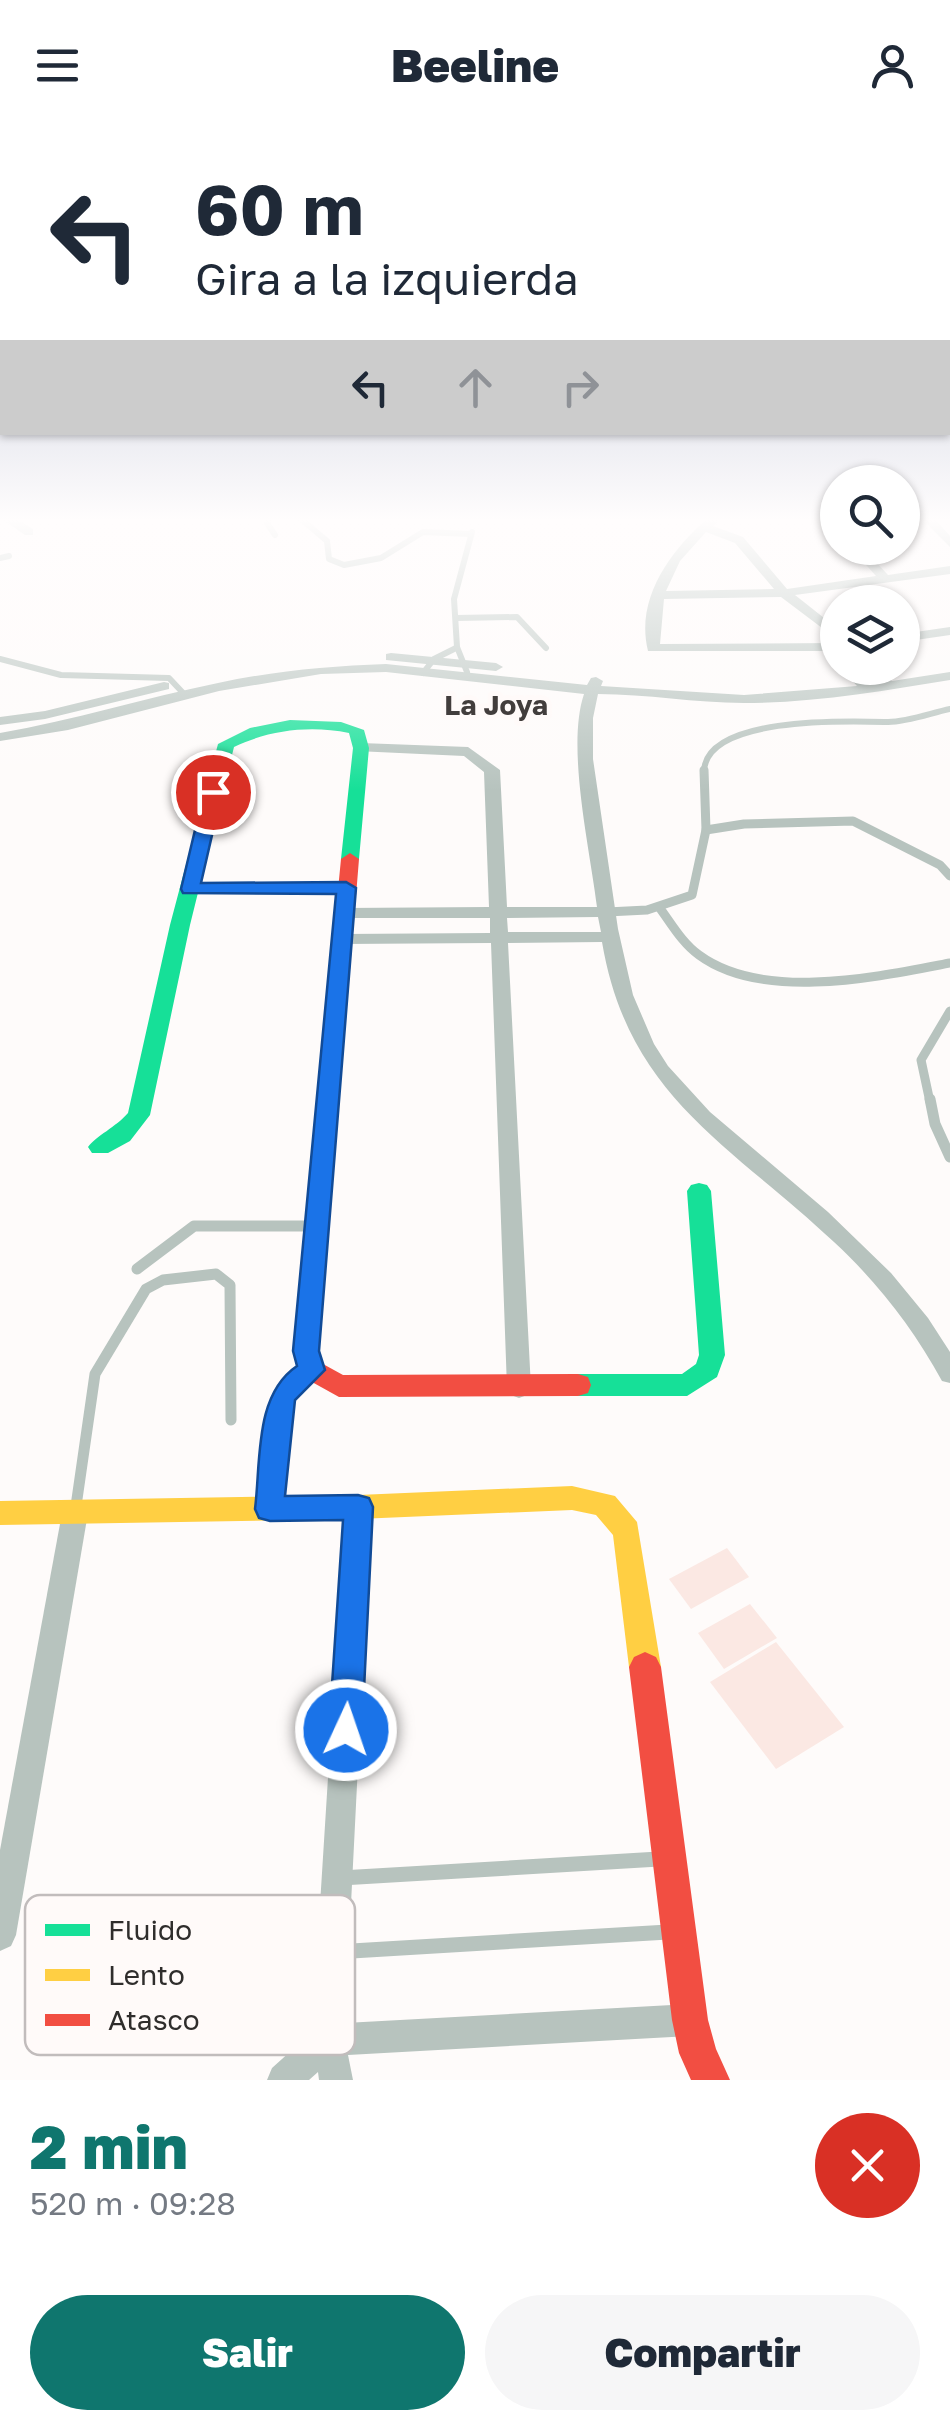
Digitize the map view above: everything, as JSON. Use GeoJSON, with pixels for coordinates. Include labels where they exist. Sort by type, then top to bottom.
{"type":"FeatureCollection","features":[{"type":"Feature","properties":{"kind":"street"},"geometry":{"type":"LineString","coordinates":[[656,609],[654,648],[820,647]]}},
{"type":"Feature","properties":{"kind":"street"},"geometry":{"type":"LineString","coordinates":[[803,609],[820,627]]}},
{"type":"Feature","properties":{"kind":"street"},"geometry":{"type":"LineString","coordinates":[[920,635],[950,631]]}},
{"type":"Feature","properties":{"kind":"street"},"geometry":{"type":"LineString","coordinates":[[4,728],[68,726],[180,689],[319,659],[434,659],[464,669],[740,699],[815,696],[950,676]]}},
{"type":"Feature","properties":{"kind":"street"},"geometry":{"type":"LineString","coordinates":[[180,689],[320,670],[386,668],[423,674],[464,669]]}},
{"type":"Feature","properties":{"kind":"street"},"geometry":{"type":"LineString","coordinates":[[594,685],[586,728],[588,762],[610,937],[632,1018],[650,1054],[704,1121],[862,1254],[899,1294],[950,1374]]}},
{"type":"Feature","properties":{"kind":"street"},"geometry":{"type":"LineString","coordinates":[[863,685],[868,690]]}},
{"type":"Feature","properties":{"kind":"street"},"geometry":{"type":"LineString","coordinates":[[100,1147],[122,1135],[139,1115],[220,760],[231,739],[264,730],[343,725],[356,730],[360,748],[306,1351],[312,1370],[339,1386],[687,1386],[708,1370],[712,1355],[699,1192]]}},
{"type":"Feature","properties":{"kind":"street"},"geometry":{"type":"LineString","coordinates":[[360,748],[458,751],[486,763],[492,770],[519,1388]]}},
{"type":"Feature","properties":{"kind":"street"},"geometry":{"type":"LineString","coordinates":[[190,889],[346,888]]}},
{"type":"Feature","properties":{"kind":"street"},"geometry":{"type":"LineString","coordinates":[[344,913],[607,912]]}},
{"type":"Feature","properties":{"kind":"street"},"geometry":{"type":"LineString","coordinates":[[342,940],[610,937]]}},
{"type":"Feature","properties":{"kind":"street"},"geometry":{"type":"LineString","coordinates":[[0,1513],[358,1507],[572,1498],[606,1506],[628,1531],[690,2020],[710,2080]]}},
{"type":"Feature","properties":{"kind":"street"},"geometry":{"type":"LineString","coordinates":[[336,1895],[358,1507]]}},
{"type":"Feature","properties":{"kind":"street"},"geometry":{"type":"LineString","coordinates":[[0,1935],[75,1513]]}},
{"type":"Feature","properties":{"kind":"street"},"geometry":{"type":"LineString","coordinates":[[355,2039],[690,2020]]}},
{"type":"Feature","properties":{"kind":"street"},"geometry":{"type":"LineString","coordinates":[[284,2080],[312,2055]]}},
{"type":"Feature","properties":{"kind":"street"},"geometry":{"type":"LineString","coordinates":[[331,2055],[336,2080]]}},
{"type":"Feature","properties":{"kind":"lane"},"geometry":{"type":"LineString","coordinates":[[456,609],[456,648],[464,669]]}},
{"type":"Feature","properties":{"kind":"lane"},"geometry":{"type":"LineString","coordinates":[[456,618],[517,618],[546,648]]}},
{"type":"Feature","properties":{"kind":"lane"},"geometry":{"type":"LineString","coordinates":[[423,674],[434,659],[456,648]]}},
{"type":"Feature","properties":{"kind":"lane"},"geometry":{"type":"LineString","coordinates":[[0,659],[61,674],[162,677],[180,689]]}},
{"type":"Feature","properties":{"kind":"lane"},"geometry":{"type":"LineString","coordinates":[[607,912],[659,907],[692,895],[706,830],[704,765],[713,750],[728,740],[772,726],[860,718],[891,722],[950,709]]}},
{"type":"Feature","properties":{"kind":"lane"},"geometry":{"type":"LineString","coordinates":[[706,830],[744,824],[852,820],[940,865],[950,876]]}},
{"type":"Feature","properties":{"kind":"lane"},"geometry":{"type":"LineString","coordinates":[[659,907],[699,955],[738,973],[802,982],[950,963]]}},
{"type":"Feature","properties":{"kind":"lane"},"geometry":{"type":"LineString","coordinates":[[950,1011],[921,1060],[935,1124],[950,1157]]}},
{"type":"Feature","properties":{"kind":"lane"},"geometry":{"type":"LineString","coordinates":[[136,1269],[194,1226],[316,1226]]}},
{"type":"Feature","properties":{"kind":"lane"},"geometry":{"type":"LineString","coordinates":[[75,1513],[95,1374],[146,1289],[162,1280],[216,1274],[226,1278],[230,1285],[231,1420]]}},
{"type":"Feature","properties":{"kind":"lane"},"geometry":{"type":"LineString","coordinates":[[270,1509],[282,1398],[291,1385],[312,1370]]}},
{"type":"Feature","properties":{"kind":"lane"},"geometry":{"type":"LineString","coordinates":[[337,1878],[670,1858]]}},
{"type":"Feature","properties":{"kind":"lane"},"geometry":{"type":"LineString","coordinates":[[355,1951],[678,1931]]}},
{"type":"Feature","properties":{"kind":"shaded area"},"geometry":{"type":"Polygon","coordinates":[[[727,1548],[749,1577],[691,1609],[669,1579],[727,1548]]]}},
{"type":"Feature","properties":{"kind":"shaded area"},"geometry":{"type":"Polygon","coordinates":[[[750,1604],[777,1638],[724,1669],[698,1633],[750,1604]]]}},
{"type":"Feature","properties":{"kind":"shaded area"},"geometry":{"type":"Polygon","coordinates":[[[776,1642],[844,1727],[776,1769],[710,1682],[776,1642]]]}},
{"type":"Feature","properties":{"kind":"traffic: fast"},"geometry":{"type":"LineString","coordinates":[[100,1147],[122,1135],[139,1115],[180,925],[226,744],[290,725],[356,730],[361,748],[350,859]]}},
{"type":"Feature","properties":{"kind":"traffic: fast"},"geometry":{"type":"LineString","coordinates":[[578,1385],[687,1385],[708,1370],[712,1355],[699,1191]]}},
{"type":"Feature","properties":{"kind":"traffic: slow"},"geometry":{"type":"LineString","coordinates":[[0,1513],[358,1507],[572,1498],[605,1505],[627,1531],[645,1667]]}},
{"type":"Feature","properties":{"kind":"traffic: jam"},"geometry":{"type":"LineString","coordinates":[[350,859],[306,1351],[312,1370],[339,1386],[578,1385]]}},
{"type":"Feature","properties":{"kind":"traffic: jam"},"geometry":{"type":"LineString","coordinates":[[645,1667],[690,2020],[698,2053],[711,2080]]}},
{"type":"Feature","properties":{"kind":"district","name":"La Joya"},"geometry":{"type":"Point","coordinates":[496,704]}},
{"type":"Feature","properties":{"kind":"route"},"geometry":{"type":"LineString","coordinates":[[213,792],[190,889],[346,888],[306,1351],[312,1370],[291,1385],[282,1398],[270,1509],[358,1507],[346,1730]]}}]}
